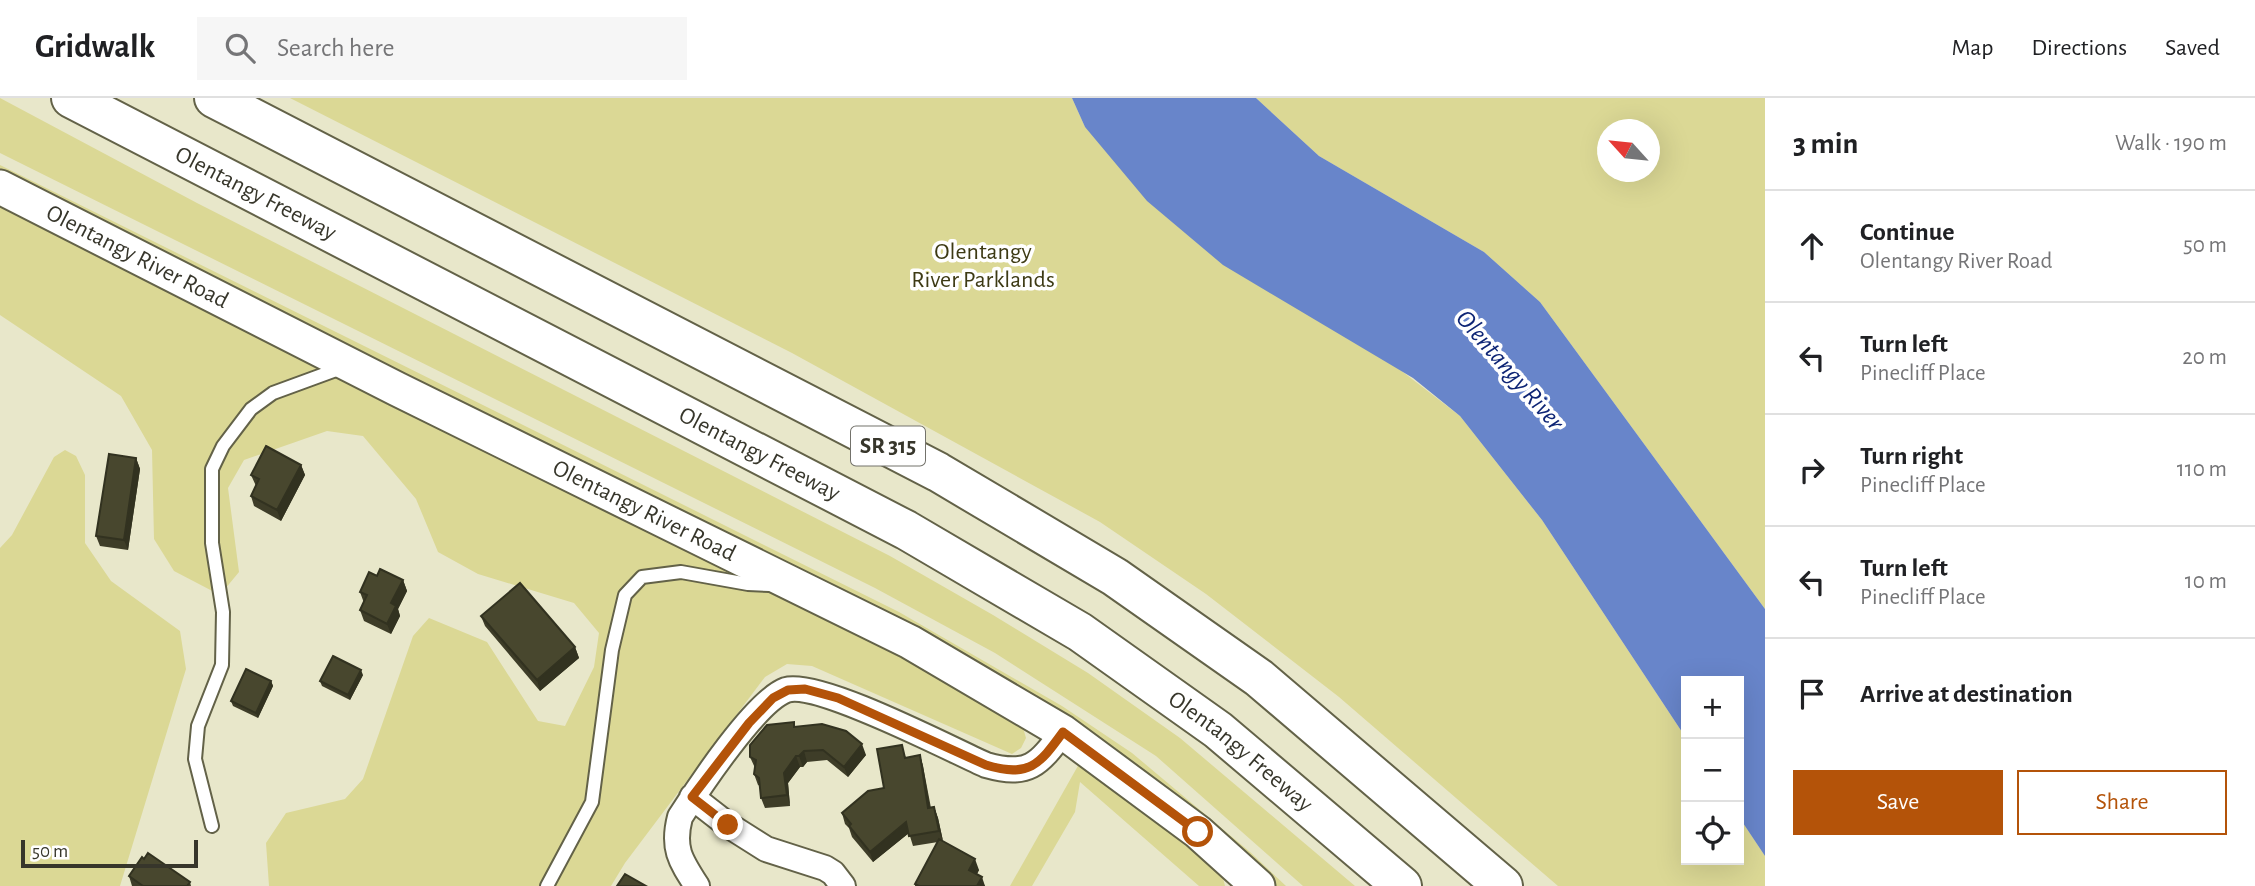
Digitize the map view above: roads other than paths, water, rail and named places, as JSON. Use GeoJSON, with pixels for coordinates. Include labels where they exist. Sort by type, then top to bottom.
{"type":"FeatureCollection","features":[{"type":"Feature","properties":{"kind":"highway","name":"Olentangy Freeway"},"geometry":{"type":"LineString","coordinates":[[71,98],[894,524],[1080,632],[1218,730],[1402,886]]}},
{"type":"Feature","properties":{"kind":"highway","name":"SR 315"},"geometry":{"type":"LineString","coordinates":[[214,98],[938,472],[1115,577],[1259,678],[1503,886]]}},
{"type":"Feature","properties":{"kind":"main road","name":"Olentangy River Road"},"geometry":{"type":"LineString","coordinates":[[0,187],[349,365],[910,642],[1063,732],[1198,832],[1258,886]]}},
{"type":"Feature","properties":{"kind":"street"},"geometry":{"type":"LineString","coordinates":[[696,886],[681,862],[676,840],[680,817],[692,797],[749,723],[773,698],[788,690],[805,689],[838,698],[1000,769],[1014,771],[1041,761],[1063,732]]}},
{"type":"Feature","properties":{"kind":"street"},"geometry":{"type":"LineString","coordinates":[[692,797],[728,825],[766,849],[825,868],[833,873],[843,886]]}},
{"type":"Feature","properties":{"kind":"lane"},"geometry":{"type":"LineString","coordinates":[[212,826],[195,758],[198,726],[222,665],[223,612],[212,543],[212,469],[223,446],[251,409],[273,393],[349,365]]}},
{"type":"Feature","properties":{"kind":"lane"},"geometry":{"type":"LineString","coordinates":[[547,886],[592,802],[611,650],[625,595],[642,577],[681,572],[748,584],[798,586]]}},
{"type":"Feature","properties":{"kind":"water","name":"Olentangy River"},"geometry":{"type":"Polygon","coordinates":[[[1072,98],[1256,98],[1319,156],[1484,252],[1540,302],[1765,609],[1765,856],[1744,824],[1744,676],[1681,676],[1681,730],[1542,520],[1460,416],[1413,378],[1223,265],[1147,201],[1085,127],[1072,98]]]}},
{"type":"Feature","properties":{"kind":"park label","name":"Olentangy River Parklands"},"geometry":{"type":"Point","coordinates":[983,266]}}]}
